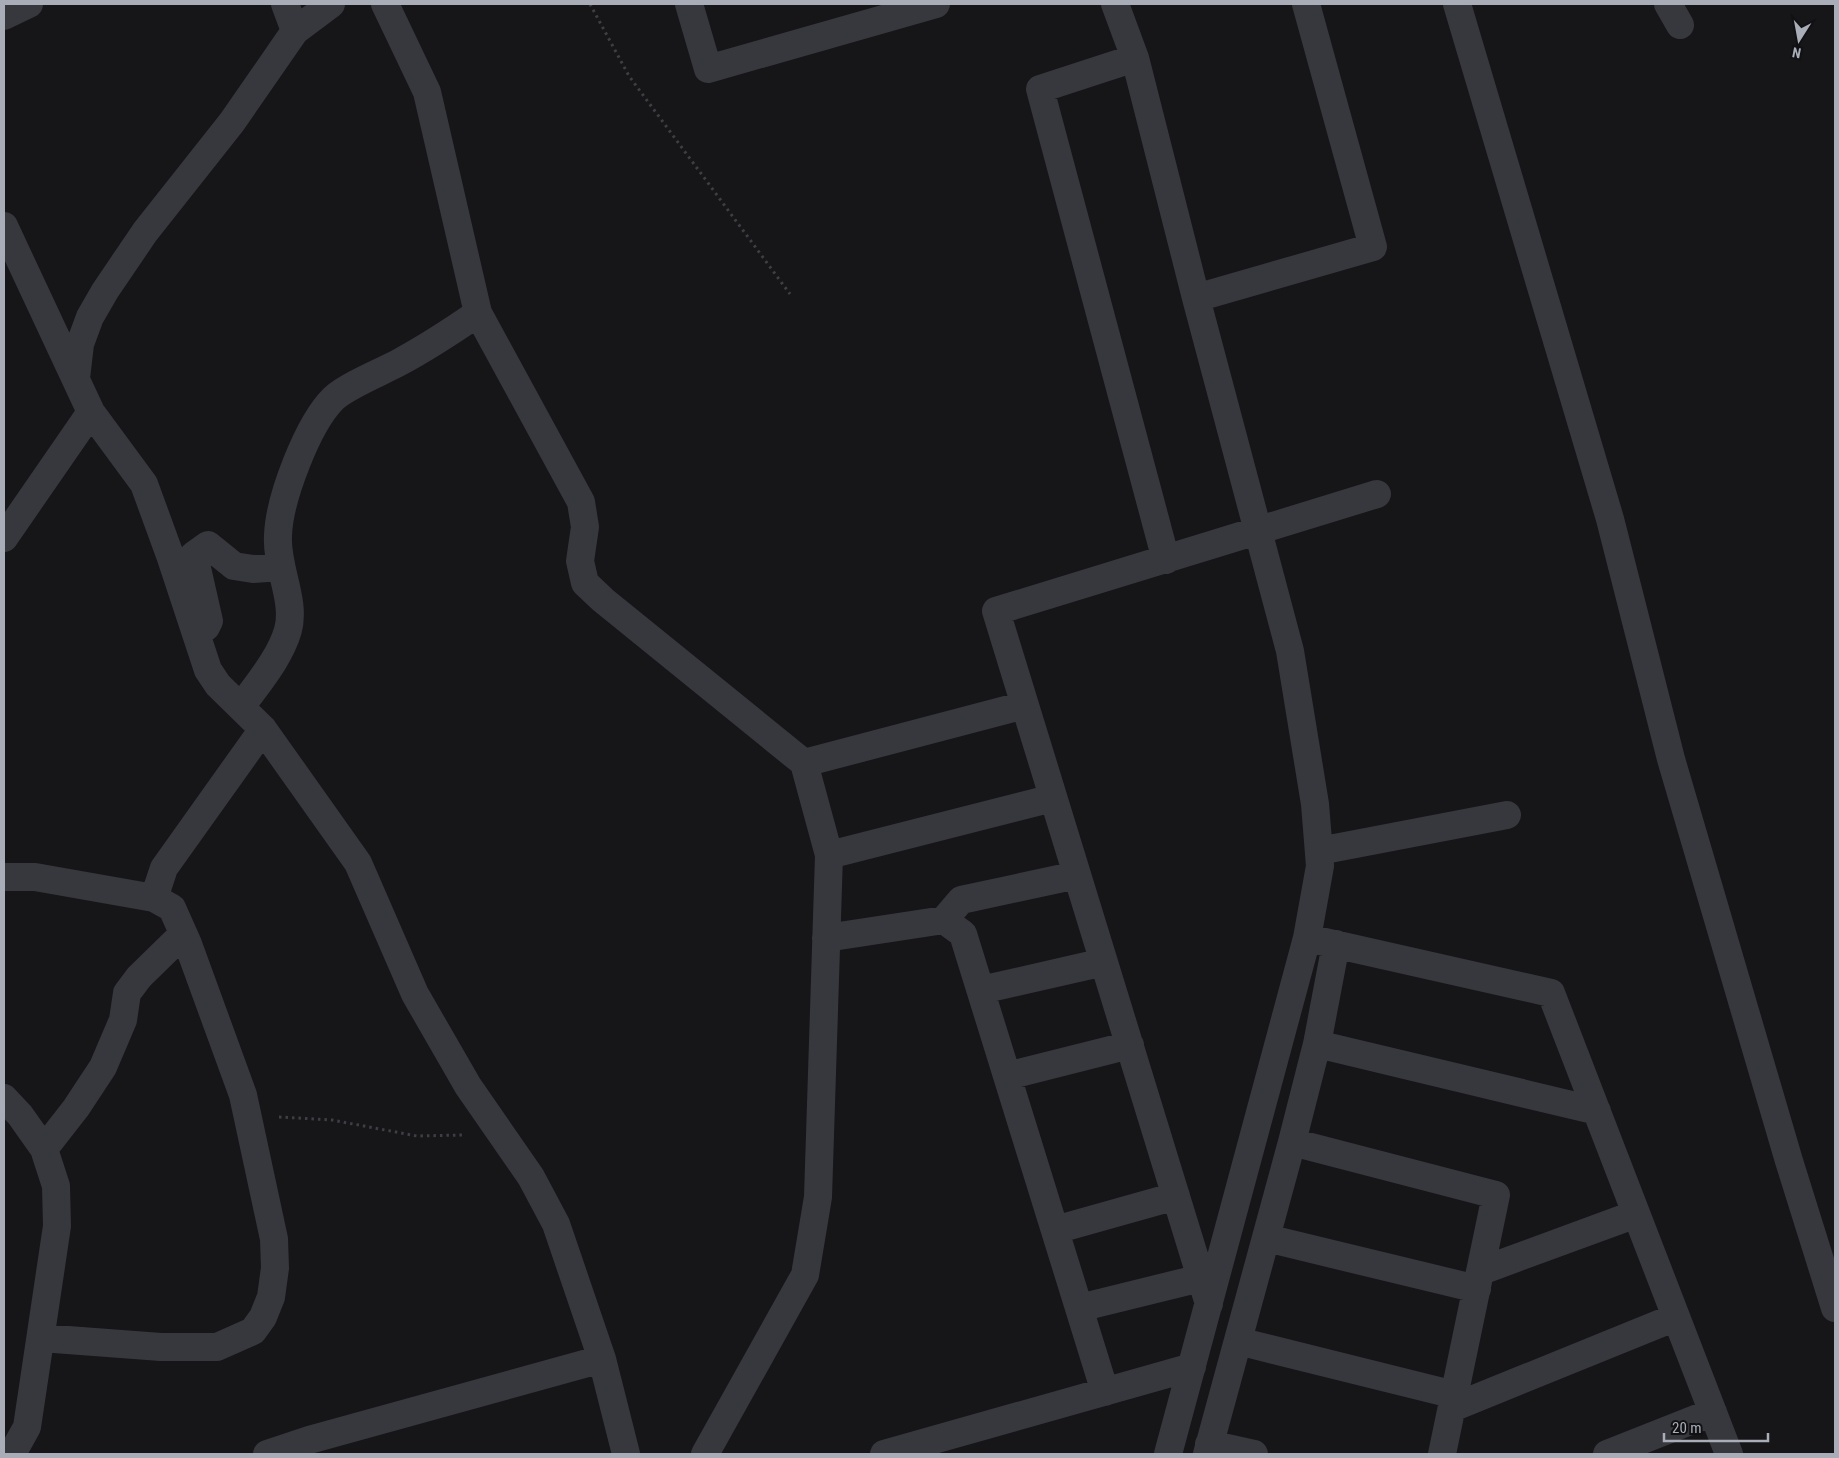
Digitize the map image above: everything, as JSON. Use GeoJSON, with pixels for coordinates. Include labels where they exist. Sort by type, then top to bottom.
{"type":"FeatureCollection","features":[{"type":"Feature","properties":{"kind":"street"},"geometry":{"type":"LineString","coordinates":[[4,16],[29,4]]}},
{"type":"Feature","properties":{"kind":"street"},"geometry":{"type":"LineString","coordinates":[[285,4],[295,31]]}},
{"type":"Feature","properties":{"kind":"street"},"geometry":{"type":"LineString","coordinates":[[76,378],[80,344],[90,317],[105,291],[145,232],[232,122],[295,31],[331,4]]}},
{"type":"Feature","properties":{"kind":"street"},"geometry":{"type":"LineString","coordinates":[[386,4],[426,92],[478,313],[581,502],[585,527],[580,561],[585,583],[603,600],[804,763],[829,855],[818,1197],[805,1275],[705,1454]]}},
{"type":"Feature","properties":{"kind":"street"},"geometry":{"type":"LineString","coordinates":[[690,4],[708,69],[936,4]]}},
{"type":"Feature","properties":{"kind":"street"},"geometry":{"type":"LineString","coordinates":[[1115,4],[1134,58],[1290,651],[1316,804],[1320,866],[1307,938],[1168,1454]]}},
{"type":"Feature","properties":{"kind":"street"},"geometry":{"type":"LineString","coordinates":[[1196,298],[1373,247],[1306,4]]}},
{"type":"Feature","properties":{"kind":"street"},"geometry":{"type":"LineString","coordinates":[[1457,4],[1610,519],[1670,759],[1789,1162],[1835,1308]]}},
{"type":"Feature","properties":{"kind":"street"},"geometry":{"type":"LineString","coordinates":[[1134,58],[1040,89],[1166,560]]}},
{"type":"Feature","properties":{"kind":"street"},"geometry":{"type":"LineString","coordinates":[[4,226],[91,412],[144,484],[208,670],[213,678],[263,729],[358,863],[415,994],[468,1086],[531,1178],[556,1224],[602,1359],[626,1454]]}},
{"type":"Feature","properties":{"kind":"street"},"geometry":{"type":"LineString","coordinates":[[241,708],[279,652],[289,628],[288,599],[281,567],[278,536],[283,508],[302,446],[317,417],[336,396],[426,348],[478,313]]}},
{"type":"Feature","properties":{"kind":"street"},"geometry":{"type":"LineString","coordinates":[[4,538],[91,412]]}},
{"type":"Feature","properties":{"kind":"street"},"geometry":{"type":"LineString","coordinates":[[1209,1305],[996,612],[1260,532],[1377,494]]}},
{"type":"Feature","properties":{"kind":"street"},"geometry":{"type":"LineString","coordinates":[[200,645],[209,621],[194,555],[208,546],[234,566],[253,569],[281,567]]}},
{"type":"Feature","properties":{"kind":"street"},"geometry":{"type":"LineString","coordinates":[[804,763],[1025,705]]}},
{"type":"Feature","properties":{"kind":"street"},"geometry":{"type":"LineString","coordinates":[[154,898],[164,868],[263,729]]}},
{"type":"Feature","properties":{"kind":"street"},"geometry":{"type":"LineString","coordinates":[[829,855],[1053,798]]}},
{"type":"Feature","properties":{"kind":"street"},"geometry":{"type":"LineString","coordinates":[[1319,851],[1507,815]]}},
{"type":"Feature","properties":{"kind":"street"},"geometry":{"type":"LineString","coordinates":[[826,938],[944,920],[961,900],[1077,875]]}},
{"type":"Feature","properties":{"kind":"street"},"geometry":{"type":"LineString","coordinates":[[4,877],[35,876],[154,898],[172,908],[184,934],[243,1095],[274,1239],[275,1268],[271,1297],[263,1317],[253,1331],[218,1348],[41,1338]]}},
{"type":"Feature","properties":{"kind":"street"},"geometry":{"type":"LineString","coordinates":[[944,920],[963,934],[1105,1392]]}},
{"type":"Feature","properties":{"kind":"street"},"geometry":{"type":"LineString","coordinates":[[44,1150],[76,1108],[103,1067],[123,1020],[127,993],[139,978],[184,934]]}},
{"type":"Feature","properties":{"kind":"street"},"geometry":{"type":"LineString","coordinates":[[1307,938],[1551,993],[1729,1454]]}},
{"type":"Feature","properties":{"kind":"street"},"geometry":{"type":"LineString","coordinates":[[1254,1454],[1208,1449],[1317,1044],[1336,944]]}},
{"type":"Feature","properties":{"kind":"street"},"geometry":{"type":"LineString","coordinates":[[980,990],[1104,962]]}},
{"type":"Feature","properties":{"kind":"street"},"geometry":{"type":"LineString","coordinates":[[1317,1044],[1597,1111]]}},
{"type":"Feature","properties":{"kind":"street"},"geometry":{"type":"LineString","coordinates":[[1007,1076],[1130,1045]]}},
{"type":"Feature","properties":{"kind":"street"},"geometry":{"type":"LineString","coordinates":[[4,1098],[20,1115],[44,1150],[56,1186],[57,1226],[28,1427],[12,1454]]}},
{"type":"Feature","properties":{"kind":"street"},"geometry":{"type":"LineString","coordinates":[[1292,1142],[1496,1195],[1442,1454]]}},
{"type":"Feature","properties":{"kind":"street"},"geometry":{"type":"LineString","coordinates":[[1055,1230],[1176,1196]]}},
{"type":"Feature","properties":{"kind":"street"},"geometry":{"type":"LineString","coordinates":[[1266,1238],[1479,1280],[1636,1214]]}},
{"type":"Feature","properties":{"kind":"street"},"geometry":{"type":"LineString","coordinates":[[1079,1308],[1201,1278]]}},
{"type":"Feature","properties":{"kind":"street"},"geometry":{"type":"LineString","coordinates":[[1238,1341],[1453,1401],[1676,1317]]}},
{"type":"Feature","properties":{"kind":"street"},"geometry":{"type":"LineString","coordinates":[[268,1454],[309,1440],[602,1359]]}},
{"type":"Feature","properties":{"kind":"street"},"geometry":{"type":"LineString","coordinates":[[884,1454],[1192,1367]]}},
{"type":"Feature","properties":{"kind":"street"},"geometry":{"type":"LineString","coordinates":[[1607,1454],[1713,1412]]}},
{"type":"Feature","properties":{"kind":"path"},"geometry":{"type":"LineString","coordinates":[[590,4],[629,76],[790,294]]}},
{"type":"Feature","properties":{"kind":"path"},"geometry":{"type":"LineString","coordinates":[[247,1115],[332,1120],[417,1136],[470,1135],[499,1131]]}}]}
